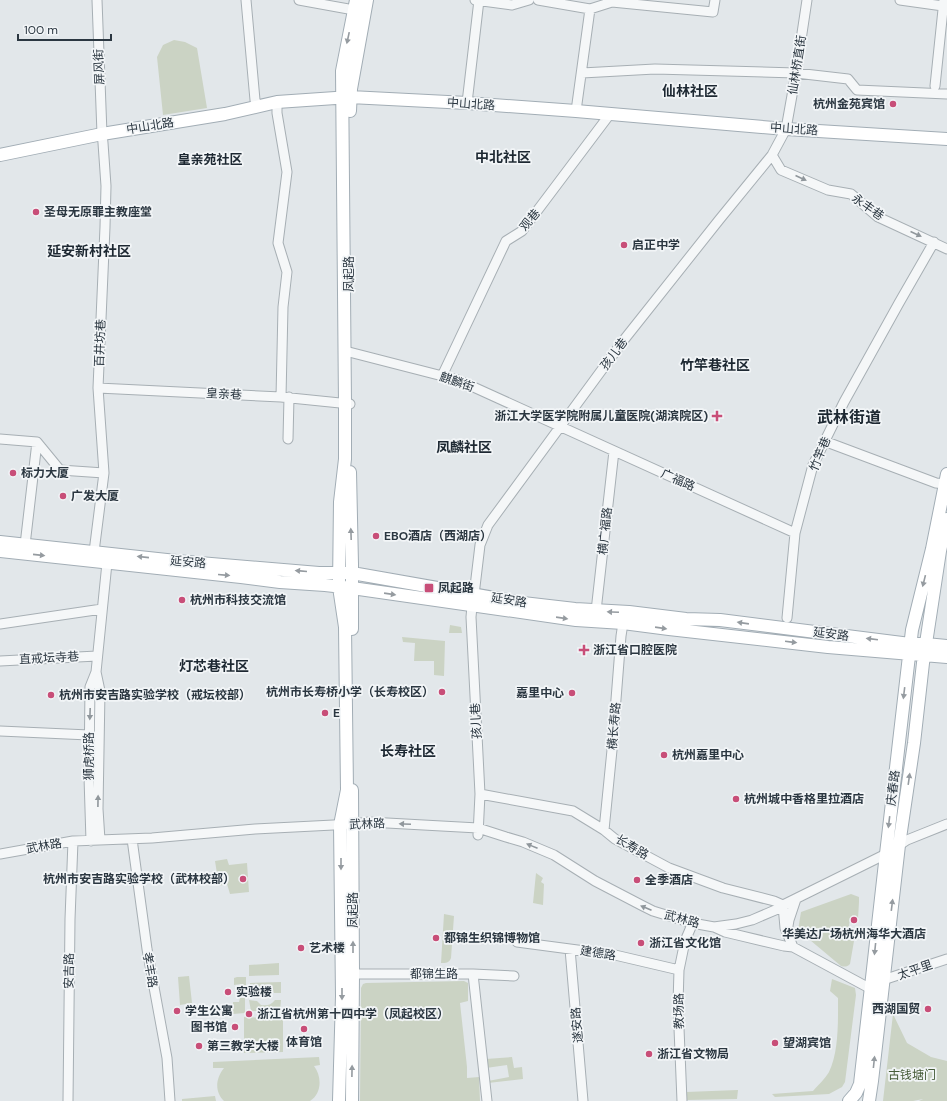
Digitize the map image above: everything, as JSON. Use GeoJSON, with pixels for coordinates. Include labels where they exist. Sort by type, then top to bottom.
{"type":"FeatureCollection","features":[{"type":"Feature","properties":{"kind":"main road","name":"凤起路"},"geometry":{"type":"LineString","coordinates":[[352,1101],[352,588],[346,573],[348,352],[346,97],[367,0]]}},
{"type":"Feature","properties":{"kind":"main road"},"geometry":{"type":"LineString","coordinates":[[347,404],[346,97],[342,71],[355,5]]}},
{"type":"Feature","properties":{"kind":"main road","name":"中山北路"},"geometry":{"type":"LineString","coordinates":[[0,155],[102,134],[218,115],[277,102],[346,97],[467,103],[786,129],[947,139]]}},
{"type":"Feature","properties":{"kind":"main road","name":"庆春路"},"geometry":{"type":"LineString","coordinates":[[849,1101],[856,1093],[860,1084],[912,630],[932,549],[946,479]]}},
{"type":"Feature","properties":{"kind":"main road","name":"庆春路"},"geometry":{"type":"LineString","coordinates":[[869,1101],[899,845],[914,742],[925,650],[944,551],[947,519]]}},
{"type":"Feature","properties":{"kind":"main road","name":"延安路"},"geometry":{"type":"LineString","coordinates":[[0,542],[176,561],[319,573],[346,573],[576,620],[925,650],[947,657]]}},
{"type":"Feature","properties":{"kind":"main road","name":"延安路"},"geometry":{"type":"LineString","coordinates":[[0,551],[280,582],[596,611],[629,612],[720,620],[910,649]]}},
{"type":"Feature","properties":{"kind":"main road"},"geometry":{"type":"LineString","coordinates":[[339,1101],[342,996],[340,825],[347,790],[345,627],[339,587],[346,573]]}},
{"type":"Feature","properties":{"kind":"main road","name":"延安路"},"geometry":{"type":"LineString","coordinates":[[925,650],[947,646]]}},
{"type":"Feature","properties":{"kind":"street","name":"屏风街"},"geometry":{"type":"LineString","coordinates":[[97,0],[102,134]]}},
{"type":"Feature","properties":{"kind":"street"},"geometry":{"type":"LineString","coordinates":[[246,0],[255,100],[258,106]]}},
{"type":"Feature","properties":{"kind":"street"},"geometry":{"type":"LineString","coordinates":[[299,0],[355,5]]}},
{"type":"Feature","properties":{"kind":"street"},"geometry":{"type":"LineString","coordinates":[[467,103],[478,0],[512,5],[529,0]]}},
{"type":"Feature","properties":{"kind":"street"},"geometry":{"type":"LineString","coordinates":[[538,0],[590,9],[612,1],[713,12],[715,0]]}},
{"type":"Feature","properties":{"kind":"street","name":"仙林桥直街"},"geometry":{"type":"LineString","coordinates":[[786,129],[807,0]]}},
{"type":"Feature","properties":{"kind":"street"},"geometry":{"type":"LineString","coordinates":[[900,0],[944,3],[935,86]]}},
{"type":"Feature","properties":{"kind":"street"},"geometry":{"type":"LineString","coordinates":[[576,111],[590,9]]}},
{"type":"Feature","properties":{"kind":"street"},"geometry":{"type":"LineString","coordinates":[[582,73],[655,69],[796,73],[848,79],[857,90],[947,94]]}},
{"type":"Feature","properties":{"kind":"street"},"geometry":{"type":"LineString","coordinates":[[277,102],[277,113],[287,172],[278,243],[287,272],[283,307],[285,397],[288,439]]}},
{"type":"Feature","properties":{"kind":"street","name":"观巷"},"geometry":{"type":"LineString","coordinates":[[442,376],[506,241],[522,231],[610,114]]}},
{"type":"Feature","properties":{"kind":"street","name":"孩儿巷"},"geometry":{"type":"LineString","coordinates":[[478,832],[480,794],[471,617],[480,545],[488,525],[623,341],[772,155],[786,129]]}},
{"type":"Feature","properties":{"kind":"street","name":"百井坊巷"},"geometry":{"type":"LineString","coordinates":[[94,552],[104,472],[98,388],[106,186],[102,134]]}},
{"type":"Feature","properties":{"kind":"street","name":"永丰巷"},"geometry":{"type":"LineString","coordinates":[[772,155],[781,170],[828,190],[851,194],[878,217],[947,249]]}},
{"type":"Feature","properties":{"kind":"street","name":"竹竿巷"},"geometry":{"type":"LineString","coordinates":[[787,618],[796,533],[813,465],[847,396],[934,242]]}},
{"type":"Feature","properties":{"kind":"street","name":"麒麟街"},"geometry":{"type":"LineString","coordinates":[[348,352],[458,380],[561,426]]}},
{"type":"Feature","properties":{"kind":"street","name":"皇亲巷"},"geometry":{"type":"LineString","coordinates":[[98,388],[285,397],[347,404]]}},
{"type":"Feature","properties":{"kind":"street","name":"广福路"},"geometry":{"type":"LineString","coordinates":[[561,426],[796,533]]}},
{"type":"Feature","properties":{"kind":"street"},"geometry":{"type":"LineString","coordinates":[[0,439],[37,442],[60,470],[104,472]]}},
{"type":"Feature","properties":{"kind":"street"},"geometry":{"type":"LineString","coordinates":[[824,441],[936,483],[946,479]]}},
{"type":"Feature","properties":{"kind":"street"},"geometry":{"type":"LineString","coordinates":[[25,545],[37,442]]}},
{"type":"Feature","properties":{"kind":"street","name":"横广福路"},"geometry":{"type":"LineString","coordinates":[[596,611],[614,451]]}},
{"type":"Feature","properties":{"kind":"street","name":"狮虎桥路"},"geometry":{"type":"LineString","coordinates":[[95,840],[98,809],[100,691],[96,672],[107,563]]}},
{"type":"Feature","properties":{"kind":"street"},"geometry":{"type":"LineString","coordinates":[[0,624],[102,609]]}},
{"type":"Feature","properties":{"kind":"street","name":"横长寿路"},"geometry":{"type":"LineString","coordinates":[[604,830],[623,623]]}},
{"type":"Feature","properties":{"kind":"street","name":"直戒坛寺巷"},"geometry":{"type":"LineString","coordinates":[[0,661],[97,656]]}},
{"type":"Feature","properties":{"kind":"street","name":"狮虎桥路"},"geometry":{"type":"LineString","coordinates":[[95,840],[89,810],[89,735],[90,687],[96,672]]}},
{"type":"Feature","properties":{"kind":"street"},"geometry":{"type":"LineString","coordinates":[[0,731],[89,735]]}},
{"type":"Feature","properties":{"kind":"street","name":"长寿路"},"geometry":{"type":"LineString","coordinates":[[480,794],[573,811],[604,830],[615,839],[669,868],[723,888],[774,901],[783,905]]}},
{"type":"Feature","properties":{"kind":"street","name":"武林路"},"geometry":{"type":"LineString","coordinates":[[0,854],[73,841],[152,838],[255,829],[340,825],[369,822],[478,832],[522,842],[554,855],[595,881],[654,911],[692,923],[714,927],[725,932],[793,947],[871,989]]}},
{"type":"Feature","properties":{"kind":"street","name":"武林路"},"geometry":{"type":"LineString","coordinates":[[714,927],[752,920],[780,908],[783,905],[886,854],[907,840],[947,824]]}},
{"type":"Feature","properties":{"kind":"street","name":"孝丰路"},"geometry":{"type":"LineString","coordinates":[[132,839],[147,949],[166,1058],[170,1101]]}},
{"type":"Feature","properties":{"kind":"street","name":"安吉路"},"geometry":{"type":"LineString","coordinates":[[68,1101],[70,919],[73,841]]}},
{"type":"Feature","properties":{"kind":"street"},"geometry":{"type":"LineString","coordinates":[[787,934],[789,920],[796,899]]}},
{"type":"Feature","properties":{"kind":"street"},"geometry":{"type":"LineString","coordinates":[[783,905],[785,928],[793,947]]}},
{"type":"Feature","properties":{"kind":"street","name":"教场路"},"geometry":{"type":"LineString","coordinates":[[682,1101],[678,1004],[679,970],[685,941],[692,923]]}},
{"type":"Feature","properties":{"kind":"street","name":"建德路"},"geometry":{"type":"LineString","coordinates":[[517,942],[615,955],[679,970]]}},
{"type":"Feature","properties":{"kind":"street","name":"遂安路"},"geometry":{"type":"LineString","coordinates":[[570,949],[583,1101]]}},
{"type":"Feature","properties":{"kind":"street","name":"太平里"},"geometry":{"type":"LineString","coordinates":[[883,980],[947,959]]}},
{"type":"Feature","properties":{"kind":"street","name":"都锦生路"},"geometry":{"type":"LineString","coordinates":[[353,974],[473,974],[514,976]]}},
{"type":"Feature","properties":{"kind":"street"},"geometry":{"type":"LineString","coordinates":[[473,974],[487,1101]]}},
{"type":"Feature","properties":{"kind":"green space"},"geometry":{"type":"Polygon","coordinates":[[[174,40],[185,42],[197,48],[207,108],[163,115],[157,57],[163,45],[174,40]]]}},
{"type":"Feature","properties":{"kind":"green space"},"geometry":{"type":"Polygon","coordinates":[[[450,625],[461,627],[462,633],[449,633],[450,625]]]}},
{"type":"Feature","properties":{"kind":"green space"},"geometry":{"type":"Polygon","coordinates":[[[402,637],[445,641],[444,676],[434,675],[434,661],[414,661],[415,643],[403,642],[402,637]]]}},
{"type":"Feature","properties":{"kind":"green space"},"geometry":{"type":"Polygon","coordinates":[[[227,859],[229,865],[247,863],[249,892],[230,894],[227,884],[219,886],[215,861],[227,859]]]}},
{"type":"Feature","properties":{"kind":"green space"},"geometry":{"type":"Polygon","coordinates":[[[536,873],[543,878],[541,882],[544,884],[543,905],[533,903],[536,873]]]}},
{"type":"Feature","properties":{"kind":"green space"},"geometry":{"type":"Polygon","coordinates":[[[851,894],[859,897],[858,919],[850,919],[847,939],[854,941],[850,964],[844,967],[798,930],[801,912],[851,894]]]}},
{"type":"Feature","properties":{"kind":"green space"},"geometry":{"type":"Polygon","coordinates":[[[444,914],[454,916],[451,958],[447,962],[441,963],[444,914]]]}},
{"type":"Feature","properties":{"kind":"green space"},"geometry":{"type":"Polygon","coordinates":[[[279,963],[279,975],[249,976],[249,965],[279,963]]]}},
{"type":"Feature","properties":{"kind":"green space"},"geometry":{"type":"Polygon","coordinates":[[[189,976],[192,1003],[180,1005],[178,977],[189,976]]]}},
{"type":"Feature","properties":{"kind":"green space"},"geometry":{"type":"Polygon","coordinates":[[[246,977],[246,990],[241,990],[241,984],[234,985],[234,978],[246,977]]]}},
{"type":"Feature","properties":{"kind":"green space"},"geometry":{"type":"Polygon","coordinates":[[[832,979],[855,988],[856,995],[845,1082],[842,1087],[829,1094],[775,1097],[772,1094],[813,1091],[829,1072],[835,1055],[838,1026],[838,998],[830,991],[832,979]]]}},
{"type":"Feature","properties":{"kind":"green space"},"geometry":{"type":"Polygon","coordinates":[[[464,981],[468,983],[468,1001],[460,1003],[467,1078],[479,1077],[480,1101],[360,1101],[361,988],[363,984],[464,981]]]}},
{"type":"Feature","properties":{"kind":"green space"},"geometry":{"type":"Polygon","coordinates":[[[281,982],[281,993],[274,993],[272,988],[262,988],[257,993],[250,993],[250,983],[281,982]]]}},
{"type":"Feature","properties":{"kind":"green space"},"geometry":{"type":"Polygon","coordinates":[[[240,998],[245,998],[245,1013],[233,1014],[233,1002],[239,1002],[240,998]]]}},
{"type":"Feature","properties":{"kind":"green space"},"geometry":{"type":"Polygon","coordinates":[[[249,1000],[257,1001],[261,1005],[265,1005],[270,1004],[275,1000],[281,1000],[280,1011],[251,1011],[249,1000]]]}},
{"type":"Feature","properties":{"kind":"green space","name":"古钱塘门"},"geometry":{"type":"Polygon","coordinates":[[[893,1014],[907,1043],[931,1057],[947,1061],[947,1101],[919,1101],[923,1099],[913,1101],[883,1101],[893,1014]]]}},
{"type":"Feature","properties":{"kind":"green space"},"geometry":{"type":"Polygon","coordinates":[[[244,1017],[283,1019],[283,1052],[244,1053],[244,1017]]]}},
{"type":"Feature","properties":{"kind":"green space"},"geometry":{"type":"Polygon","coordinates":[[[319,1057],[320,1065],[314,1066],[317,1070],[320,1085],[317,1094],[310,1101],[224,1101],[217,1089],[219,1076],[224,1068],[213,1068],[213,1062],[319,1057]]]}},
{"type":"Feature","properties":{"kind":"green space"},"geometry":{"type":"Polygon","coordinates":[[[512,1057],[514,1068],[522,1067],[523,1079],[488,1083],[488,1081],[509,1077],[507,1065],[486,1068],[486,1059],[512,1057]]]}},
{"type":"Feature","properties":{"kind":"green space"},"geometry":{"type":"Polygon","coordinates":[[[738,1090],[737,1099],[686,1100],[686,1092],[738,1090]]]}},
{"type":"Feature","properties":{"kind":"green space"},"geometry":{"type":"Polygon","coordinates":[[[215,1096],[216,1101],[182,1101],[182,1099],[215,1096]]]}},
{"type":"Feature","properties":{"kind":"place","name":"杭州金苑宾馆"},"geometry":{"type":"Point","coordinates":[893,104]}},
{"type":"Feature","properties":{"kind":"place","name":"圣母无原罪主教座堂"},"geometry":{"type":"Point","coordinates":[36,212]}},
{"type":"Feature","properties":{"kind":"place","name":"启正中学"},"geometry":{"type":"Point","coordinates":[624,245]}},
{"type":"Feature","properties":{"kind":"place","name":"浙江大学医学院附属儿童医院(湖滨院区)"},"geometry":{"type":"Point","coordinates":[717,416]}},
{"type":"Feature","properties":{"kind":"place","name":"标力大厦"},"geometry":{"type":"Point","coordinates":[13,473]}},
{"type":"Feature","properties":{"kind":"place","name":"广发大厦"},"geometry":{"type":"Point","coordinates":[63,496]}},
{"type":"Feature","properties":{"kind":"place","name":"EBO酒店（西湖店）"},"geometry":{"type":"Point","coordinates":[376,536]}},
{"type":"Feature","properties":{"kind":"place","name":"凤起路"},"geometry":{"type":"Point","coordinates":[429,588]}},
{"type":"Feature","properties":{"kind":"place","name":"杭州市科技交流馆"},"geometry":{"type":"Point","coordinates":[182,600]}},
{"type":"Feature","properties":{"kind":"place","name":"浙江省口腔医院"},"geometry":{"type":"Point","coordinates":[584,650]}},
{"type":"Feature","properties":{"kind":"place","name":"杭州市长寿桥小学（长寿校区）"},"geometry":{"type":"Point","coordinates":[442,692]}},
{"type":"Feature","properties":{"kind":"place","name":"嘉里中心"},"geometry":{"type":"Point","coordinates":[572,693]}},
{"type":"Feature","properties":{"kind":"place","name":"杭州市安吉路实验学校（戒坛校部）"},"geometry":{"type":"Point","coordinates":[51,695]}},
{"type":"Feature","properties":{"kind":"place","name":"E"},"geometry":{"type":"Point","coordinates":[325,713]}},
{"type":"Feature","properties":{"kind":"place","name":"杭州嘉里中心"},"geometry":{"type":"Point","coordinates":[664,755]}},
{"type":"Feature","properties":{"kind":"place","name":"杭州城中香格里拉酒店"},"geometry":{"type":"Point","coordinates":[736,799]}},
{"type":"Feature","properties":{"kind":"place","name":"杭州市安吉路实验学校（武林校部）"},"geometry":{"type":"Point","coordinates":[243,879]}},
{"type":"Feature","properties":{"kind":"place","name":"全季酒店"},"geometry":{"type":"Point","coordinates":[637,880]}},
{"type":"Feature","properties":{"kind":"place","name":"华美达广场杭州海华大酒店"},"geometry":{"type":"Point","coordinates":[854,920]}},
{"type":"Feature","properties":{"kind":"place","name":"都锦生织锦博物馆"},"geometry":{"type":"Point","coordinates":[436,938]}},
{"type":"Feature","properties":{"kind":"place","name":"浙江省文化馆"},"geometry":{"type":"Point","coordinates":[641,943]}},
{"type":"Feature","properties":{"kind":"place","name":"艺术楼"},"geometry":{"type":"Point","coordinates":[301,948]}},
{"type":"Feature","properties":{"kind":"place","name":"实验楼"},"geometry":{"type":"Point","coordinates":[228,992]}},
{"type":"Feature","properties":{"kind":"place","name":"西湖国贸"},"geometry":{"type":"Point","coordinates":[928,1009]}},
{"type":"Feature","properties":{"kind":"place","name":"学生公寓"},"geometry":{"type":"Point","coordinates":[177,1011]}},
{"type":"Feature","properties":{"kind":"place","name":"浙江省杭州第十四中学（凤起校区）"},"geometry":{"type":"Point","coordinates":[249,1014]}},
{"type":"Feature","properties":{"kind":"place","name":"图书馆"},"geometry":{"type":"Point","coordinates":[235,1027]}},
{"type":"Feature","properties":{"kind":"place","name":"体育馆"},"geometry":{"type":"Point","coordinates":[304,1029]}},
{"type":"Feature","properties":{"kind":"place","name":"望湖宾馆"},"geometry":{"type":"Point","coordinates":[775,1043]}},
{"type":"Feature","properties":{"kind":"place","name":"第三教学大楼"},"geometry":{"type":"Point","coordinates":[199,1046]}},
{"type":"Feature","properties":{"kind":"place","name":"浙江省文物局"},"geometry":{"type":"Point","coordinates":[649,1054]}},
{"type":"Feature","properties":{"kind":"district","name":"仙林社区"},"geometry":{"type":"Point","coordinates":[690,91]}},
{"type":"Feature","properties":{"kind":"district","name":"中北社区"},"geometry":{"type":"Point","coordinates":[503,157]}},
{"type":"Feature","properties":{"kind":"district","name":"皇亲苑社区"},"geometry":{"type":"Point","coordinates":[210,159]}},
{"type":"Feature","properties":{"kind":"district","name":"延安新村社区"},"geometry":{"type":"Point","coordinates":[89,251]}},
{"type":"Feature","properties":{"kind":"district","name":"竹竿巷社区"},"geometry":{"type":"Point","coordinates":[715,365]}},
{"type":"Feature","properties":{"kind":"district","name":"武林街道"},"geometry":{"type":"Point","coordinates":[849,417]}},
{"type":"Feature","properties":{"kind":"district","name":"凤麟社区"},"geometry":{"type":"Point","coordinates":[464,447]}},
{"type":"Feature","properties":{"kind":"district","name":"灯芯巷社区"},"geometry":{"type":"Point","coordinates":[214,666]}},
{"type":"Feature","properties":{"kind":"district","name":"长寿社区"},"geometry":{"type":"Point","coordinates":[408,751]}}]}
